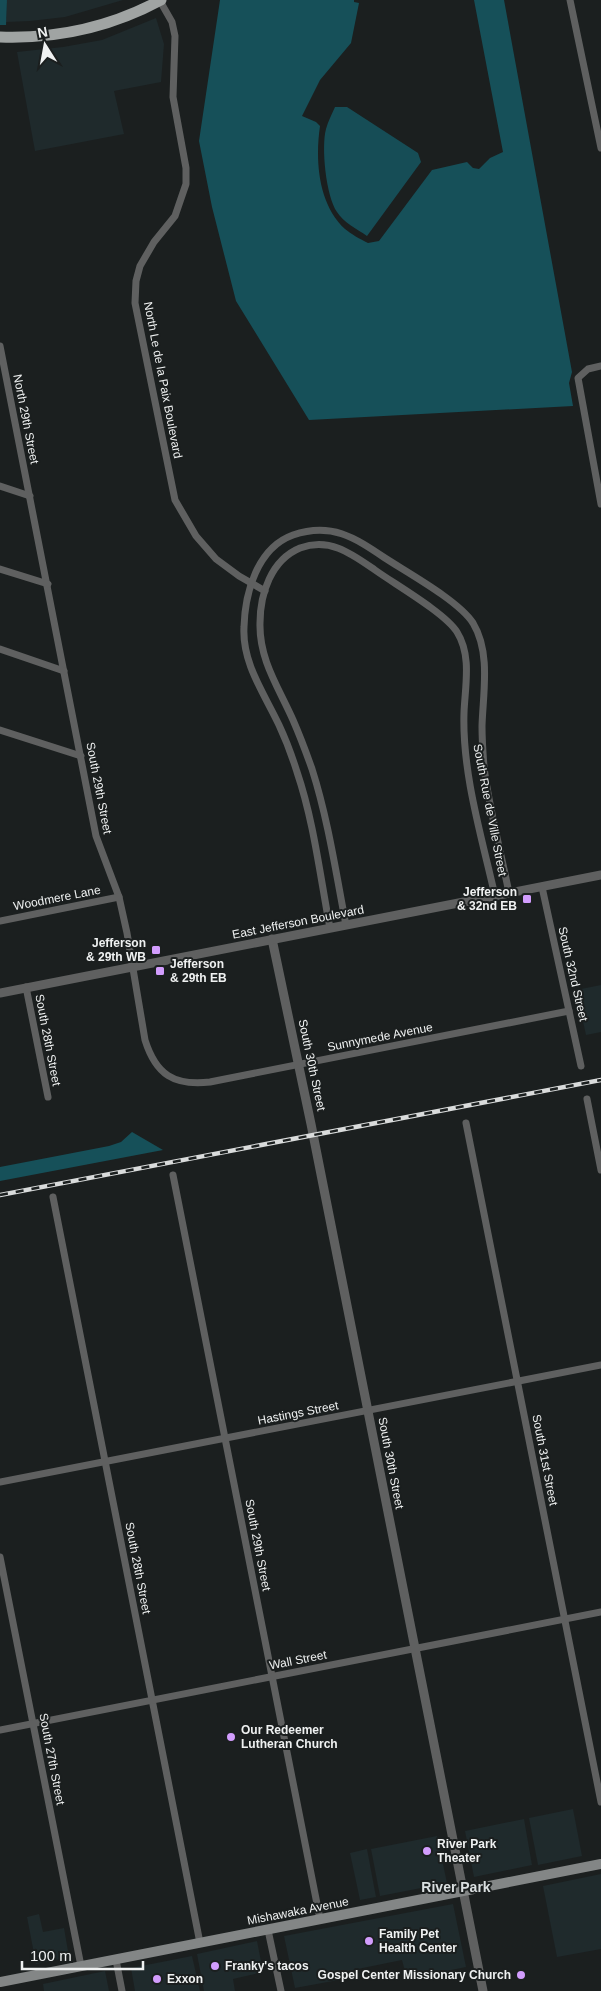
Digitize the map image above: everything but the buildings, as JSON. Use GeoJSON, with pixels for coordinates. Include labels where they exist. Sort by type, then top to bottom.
{"type":"FeatureCollection","features":[{"type":"Feature","properties":{"kind":"main road"},"geometry":{"type":"LineString","coordinates":[[0,37],[35,37],[83,30],[118,20],[160,0]]}},
{"type":"Feature","properties":{"kind":"main road","name":"Mishawaka Avenue"},"geometry":{"type":"LineString","coordinates":[[0,1982],[601,1864]]}},
{"type":"Feature","properties":{"kind":"street","name":"North Le de la Paix Boulevard"},"geometry":{"type":"LineString","coordinates":[[160,0],[172,22],[175,36],[173,98],[187,176],[185,190],[175,216],[154,242],[140,266],[136,281],[135,303],[175,500],[196,536],[216,559],[227,568],[265,591]]}},
{"type":"Feature","properties":{"kind":"street"},"geometry":{"type":"LineString","coordinates":[[570,0],[601,148]]}},
{"type":"Feature","properties":{"kind":"street","name":"North 29th Street"},"geometry":{"type":"LineString","coordinates":[[0,346],[2,367],[30,496]]}},
{"type":"Feature","properties":{"kind":"street"},"geometry":{"type":"LineString","coordinates":[[601,366],[588,369],[578,378],[601,504]]}},
{"type":"Feature","properties":{"kind":"street"},"geometry":{"type":"LineString","coordinates":[[0,486],[30,496]]}},
{"type":"Feature","properties":{"kind":"street","name":"South 29th Street"},"geometry":{"type":"LineString","coordinates":[[30,496],[99,848],[119,897],[133,966],[134,982],[150,1054],[158,1067],[168,1076]]}},
{"type":"Feature","properties":{"kind":"street","name":"South Rue de Ville Street"},"geometry":{"type":"LineString","coordinates":[[330,928],[304,794],[280,726],[256,680],[247,653],[244,628],[251,583],[266,555],[288,537],[302,532],[319,529],[330,530],[358,540],[464,612],[477,631],[484,659],[482,730],[485,771],[509,893]]}},
{"type":"Feature","properties":{"kind":"street","name":"South Rue de Ville Street"},"geometry":{"type":"LineString","coordinates":[[346,925],[330,840],[313,774],[293,721],[268,671],[260,636],[260,622],[265,591],[273,572],[285,557],[294,550],[307,546],[327,544],[346,551],[451,624],[464,645],[467,663],[464,714],[468,764],[494,896]]}},
{"type":"Feature","properties":{"kind":"street"},"geometry":{"type":"LineString","coordinates":[[0,569],[48,584]]}},
{"type":"Feature","properties":{"kind":"street"},"geometry":{"type":"LineString","coordinates":[[0,649],[64,671]]}},
{"type":"Feature","properties":{"kind":"street"},"geometry":{"type":"LineString","coordinates":[[0,730],[81,756]]}},
{"type":"Feature","properties":{"kind":"street","name":"East Jefferson Boulevard"},"geometry":{"type":"LineString","coordinates":[[0,993],[601,875]]}},
{"type":"Feature","properties":{"kind":"street","name":"South 32nd Street"},"geometry":{"type":"LineString","coordinates":[[542,886],[582,1066]]}},
{"type":"Feature","properties":{"kind":"street","name":"Woodmere Lane"},"geometry":{"type":"LineString","coordinates":[[0,921],[119,897]]}},
{"type":"Feature","properties":{"kind":"street","name":"South 30th Street"},"geometry":{"type":"LineString","coordinates":[[272,939],[299,1064],[483,1991]]}},
{"type":"Feature","properties":{"kind":"street","name":"South 28th Street"},"geometry":{"type":"LineString","coordinates":[[26,988],[48,1097]]}},
{"type":"Feature","properties":{"kind":"street","name":"Sunnymede Avenue"},"geometry":{"type":"LineString","coordinates":[[168,1076],[183,1082],[196,1084],[569,1011]]}},
{"type":"Feature","properties":{"kind":"street"},"geometry":{"type":"LineString","coordinates":[[587,1099],[601,1170]]}},
{"type":"Feature","properties":{"kind":"street","name":"South 31st Street"},"geometry":{"type":"LineString","coordinates":[[466,1123],[601,1802]]}},
{"type":"Feature","properties":{"kind":"street","name":"South 29th Street"},"geometry":{"type":"LineString","coordinates":[[173,1175],[320,1919]]}},
{"type":"Feature","properties":{"kind":"street","name":"South 28th Street"},"geometry":{"type":"LineString","coordinates":[[53,1197],[200,1943]]}},
{"type":"Feature","properties":{"kind":"street","name":"Hastings Street"},"geometry":{"type":"LineString","coordinates":[[0,1482],[601,1365]]}},
{"type":"Feature","properties":{"kind":"street","name":"South 27th Street"},"geometry":{"type":"LineString","coordinates":[[0,1557],[82,1966]]}},
{"type":"Feature","properties":{"kind":"street","name":"Wall Street"},"geometry":{"type":"LineString","coordinates":[[0,1730],[601,1612]]}},
{"type":"Feature","properties":{"kind":"street"},"geometry":{"type":"LineString","coordinates":[[268,1930],[282,1991]]}},
{"type":"Feature","properties":{"kind":"street"},"geometry":{"type":"LineString","coordinates":[[116,1960],[122,1991]]}},
{"type":"Feature","properties":{"kind":"shaded area"},"geometry":{"type":"Polygon","coordinates":[[[0,0],[7,0],[6,25],[0,25],[0,0]]]}},
{"type":"Feature","properties":{"kind":"shaded area"},"geometry":{"type":"Polygon","coordinates":[[[7,0],[123,0],[65,17],[6,22],[7,0]]]}},
{"type":"Feature","properties":{"kind":"shaded area"},"geometry":{"type":"Polygon","coordinates":[[[220,0],[354,0],[354,2],[359,3],[351,43],[320,80],[302,116],[316,122],[320,126],[318,153],[320,181],[329,207],[345,229],[368,243],[379,241],[432,170],[467,162],[473,168],[479,169],[490,158],[503,152],[474,0],[504,0],[572,372],[569,383],[573,406],[309,420],[236,301],[212,207],[199,141],[220,0]]]}},
{"type":"Feature","properties":{"kind":"shaded area"},"geometry":{"type":"Polygon","coordinates":[[[156,18],[164,44],[161,82],[114,91],[124,134],[35,151],[17,52],[102,40],[156,18]]]}},
{"type":"Feature","properties":{"kind":"shaded area"},"geometry":{"type":"Polygon","coordinates":[[[335,107],[347,107],[418,153],[421,162],[367,236],[340,216],[333,205],[327,183],[324,159],[325,137],[328,123],[335,107]]]}},
{"type":"Feature","properties":{"kind":"shaded area"},"geometry":{"type":"Polygon","coordinates":[[[601,985],[601,1032],[586,1035],[576,990],[601,985]]]}},
{"type":"Feature","properties":{"kind":"shaded area"},"geometry":{"type":"Polygon","coordinates":[[[132,1132],[163,1150],[0,1181],[0,1167],[109,1146],[121,1142],[132,1132]]]}},
{"type":"Feature","properties":{"kind":"shaded area"},"geometry":{"type":"Polygon","coordinates":[[[573,1809],[582,1856],[538,1865],[529,1818],[573,1809]]]}},
{"type":"Feature","properties":{"kind":"shaded area"},"geometry":{"type":"Polygon","coordinates":[[[524,1819],[532,1865],[474,1877],[465,1831],[524,1819]]]}},
{"type":"Feature","properties":{"kind":"shaded area"},"geometry":{"type":"Polygon","coordinates":[[[437,1836],[447,1883],[380,1896],[371,1849],[437,1836]]]}},
{"type":"Feature","properties":{"kind":"shaded area"},"geometry":{"type":"Polygon","coordinates":[[[367,1849],[376,1897],[360,1900],[350,1853],[367,1849]]]}},
{"type":"Feature","properties":{"kind":"shaded area"},"geometry":{"type":"Polygon","coordinates":[[[601,1874],[601,1949],[557,1957],[543,1886],[601,1874]]]}},
{"type":"Feature","properties":{"kind":"shaded area"},"geometry":{"type":"Polygon","coordinates":[[[453,1904],[466,1967],[407,1979],[402,1960],[343,1972],[344,1979],[295,1988],[284,1936],[453,1904]]]}},
{"type":"Feature","properties":{"kind":"shaded area"},"geometry":{"type":"Polygon","coordinates":[[[39,1914],[43,1932],[64,1928],[69,1957],[36,1964],[27,1917],[39,1914]]]}},
{"type":"Feature","properties":{"kind":"shaded area"},"geometry":{"type":"Polygon","coordinates":[[[257,1941],[263,1972],[233,1979],[235,1991],[204,1991],[197,1954],[257,1941]]]}},
{"type":"Feature","properties":{"kind":"shaded area"},"geometry":{"type":"Polygon","coordinates":[[[192,1956],[200,1991],[135,1991],[131,1968],[192,1956]]]}},
{"type":"Feature","properties":{"kind":"shaded area"},"geometry":{"type":"Polygon","coordinates":[[[105,1971],[109,1991],[44,1991],[43,1984],[105,1971]]]}},
{"type":"Feature","properties":{"kind":"railway"},"geometry":{"type":"LineString","coordinates":[[0,1195],[601,1080]]}},
{"type":"Feature","properties":{"kind":"place","name":"Jefferson & 32nd EB"},"geometry":{"type":"Point","coordinates":[527,899]}},
{"type":"Feature","properties":{"kind":"place","name":"Jefferson & 29th WB"},"geometry":{"type":"Point","coordinates":[156,950]}},
{"type":"Feature","properties":{"kind":"place","name":"Jefferson & 29th EB"},"geometry":{"type":"Point","coordinates":[160,971]}},
{"type":"Feature","properties":{"kind":"place","name":"Our Redeemer Lutheran Church"},"geometry":{"type":"Point","coordinates":[231,1737]}},
{"type":"Feature","properties":{"kind":"place","name":"River Park Theater"},"geometry":{"type":"Point","coordinates":[427,1851]}},
{"type":"Feature","properties":{"kind":"place","name":"Family Pet Health Center"},"geometry":{"type":"Point","coordinates":[369,1941]}},
{"type":"Feature","properties":{"kind":"place","name":"Franky's tacos"},"geometry":{"type":"Point","coordinates":[215,1966]}},
{"type":"Feature","properties":{"kind":"place","name":"Gospel Center Missionary Church"},"geometry":{"type":"Point","coordinates":[521,1975]}},
{"type":"Feature","properties":{"kind":"place","name":"Exxon"},"geometry":{"type":"Point","coordinates":[157,1979]}},
{"type":"Feature","properties":{"kind":"district","name":"River Park"},"geometry":{"type":"Point","coordinates":[456,1887]}}]}
